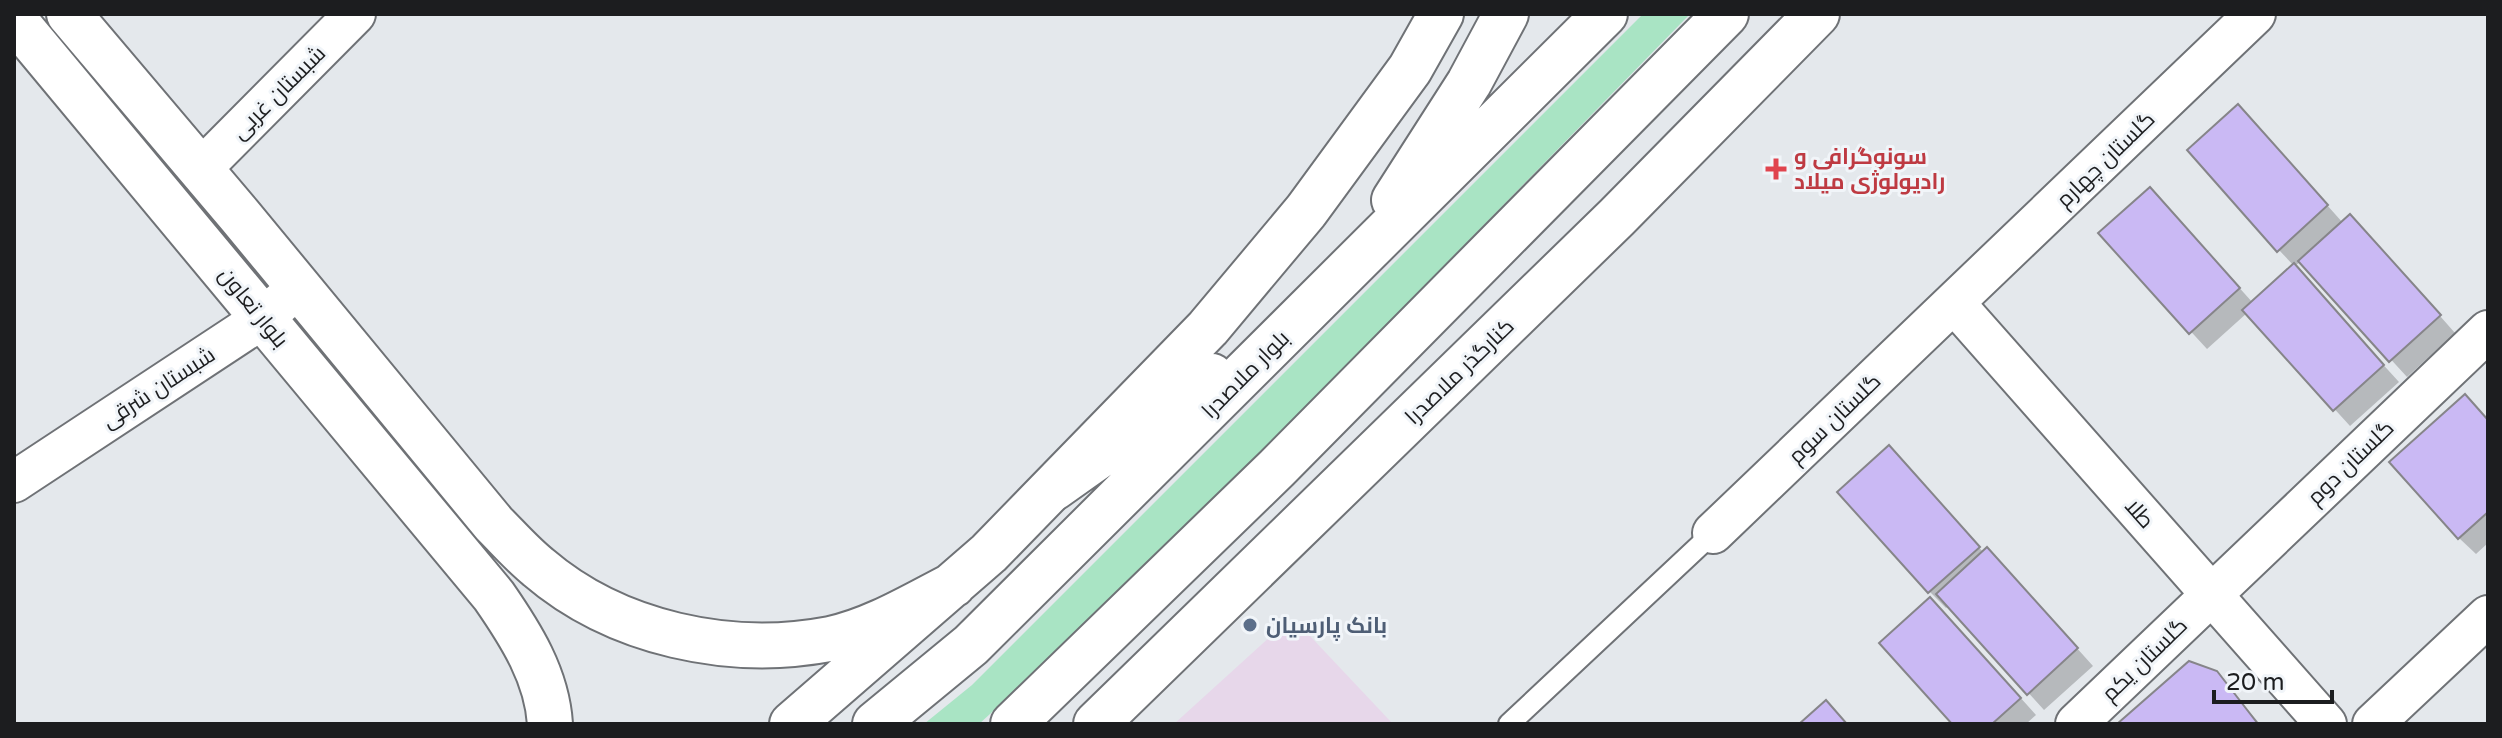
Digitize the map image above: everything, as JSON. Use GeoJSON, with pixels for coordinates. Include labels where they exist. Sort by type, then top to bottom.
{"type":"FeatureCollection","features":[{"type":"Feature","properties":{"kind":"main road","name":"بلوار تعاون"},"geometry":{"type":"LineString","coordinates":[[69,14],[494,524],[538,568],[575,594],[659,631],[712,644],[773,645],[832,638],[885,620],[953,585]]}},
{"type":"Feature","properties":{"kind":"main road"},"geometry":{"type":"LineString","coordinates":[[792,724],[989,553],[1208,328],[1306,211],[1410,69],[1441,14]]}},
{"type":"Feature","properties":{"kind":"main road"},"geometry":{"type":"LineString","coordinates":[[1054,488],[1186,396],[1348,272],[1469,83],[1506,14]]}},
{"type":"Feature","properties":{"kind":"main road","name":"بلوار ملاصدرا"},"geometry":{"type":"LineString","coordinates":[[875,724],[971,645],[1605,14]]}},
{"type":"Feature","properties":{"kind":"main road"},"geometry":{"type":"LineString","coordinates":[[1013,724],[1277,468],[1726,14]]}},
{"type":"Feature","properties":{"kind":"main road","name":"کنارگذر ملاصدرا"},"geometry":{"type":"LineString","coordinates":[[1096,724],[1617,217],[1817,14]]}},
{"type":"Feature","properties":{"kind":"main road","name":"بلوار تعاون"},"geometry":{"type":"LineString","coordinates":[[14,19],[494,596],[525,640],[541,680],[550,724]]}},
{"type":"Feature","properties":{"kind":"main road"},"geometry":{"type":"LineString","coordinates":[[194,234],[230,259],[237,256],[246,242],[247,233],[240,216]]}},
{"type":"Feature","properties":{"kind":"main road"},"geometry":{"type":"LineString","coordinates":[[335,405],[311,362],[311,356],[320,344],[331,344],[345,351],[380,387]]}},
{"type":"Feature","properties":{"kind":"street","name":"گلستان چهارم"},"geometry":{"type":"LineString","coordinates":[[1954,303],[2255,14]]}},
{"type":"Feature","properties":{"kind":"street","name":"شبستان غربی"},"geometry":{"type":"LineString","coordinates":[[200,170],[336,21]]}},
{"type":"Feature","properties":{"kind":"street","name":"شبستان شرقی"},"geometry":{"type":"LineString","coordinates":[[14,482],[263,318],[298,288]]}},
{"type":"Feature","properties":{"kind":"street","name":"گلستان سوم"},"geometry":{"type":"LineString","coordinates":[[1713,533],[1954,303]]}},
{"type":"Feature","properties":{"kind":"street","name":"طلا"},"geometry":{"type":"LineString","coordinates":[[1954,303],[2326,724]]}},
{"type":"Feature","properties":{"kind":"street","name":"گلستان دوم"},"geometry":{"type":"LineString","coordinates":[[2212,594],[2488,331]]}},
{"type":"Feature","properties":{"kind":"street","name":"گلستان یکم"},"geometry":{"type":"LineString","coordinates":[[2076,724],[2212,594]]}},
{"type":"Feature","properties":{"kind":"street"},"geometry":{"type":"LineString","coordinates":[[2373,724],[2488,616]]}},
{"type":"Feature","properties":{"kind":"lane"},"geometry":{"type":"LineString","coordinates":[[1509,724],[1713,533]]}},
{"type":"Feature","properties":{"kind":"shaded area"},"geometry":{"type":"Polygon","coordinates":[[[1282,626],[1310,636],[1393,724],[1174,724],[1282,626]]]}},
{"type":"Feature","properties":{"kind":"green space"},"geometry":{"type":"Polygon","coordinates":[[[1643,14],[1690,14],[1133,584],[979,724],[924,724],[972,685],[1643,14]]]}},
{"type":"Feature","properties":{"kind":"building"},"geometry":{"type":"Polygon","coordinates":[[[2238,104],[2328,205],[2277,252],[2187,150],[2238,104]]]}},
{"type":"Feature","properties":{"kind":"building"},"geometry":{"type":"Polygon","coordinates":[[[2150,187],[2240,288],[2189,334],[2098,233],[2150,187]]]}},
{"type":"Feature","properties":{"kind":"building"},"geometry":{"type":"Polygon","coordinates":[[[2350,214],[2441,315],[2389,362],[2298,261],[2350,214]]]}},
{"type":"Feature","properties":{"kind":"building"},"geometry":{"type":"Polygon","coordinates":[[[2294,263],[2384,365],[2333,411],[2242,310],[2294,263]]]}},
{"type":"Feature","properties":{"kind":"building"},"geometry":{"type":"Polygon","coordinates":[[[2465,394],[2488,420],[2488,512],[2458,539],[2389,462],[2465,394]]]}},
{"type":"Feature","properties":{"kind":"building"},"geometry":{"type":"Polygon","coordinates":[[[1889,445],[1980,547],[1928,593],[1837,492],[1889,445]]]}},
{"type":"Feature","properties":{"kind":"building"},"geometry":{"type":"Polygon","coordinates":[[[1987,547],[2078,648],[2027,695],[1936,594],[1987,547]]]}},
{"type":"Feature","properties":{"kind":"building"},"geometry":{"type":"Polygon","coordinates":[[[1930,597],[2021,698],[1992,724],[1952,724],[1879,643],[1930,597]]]}},
{"type":"Feature","properties":{"kind":"building"},"geometry":{"type":"Polygon","coordinates":[[[2189,661],[2217,671],[2258,724],[2117,724],[2189,661]]]}},
{"type":"Feature","properties":{"kind":"building"},"geometry":{"type":"Polygon","coordinates":[[[1826,700],[1847,724],[1799,724],[1826,700]]]}},
{"type":"Feature","properties":{"kind":"place","name":"سونوگرافی و رادیولوژی میلاد"},"geometry":{"type":"Point","coordinates":[1776,169]}},
{"type":"Feature","properties":{"kind":"place","name":"بانک پارسیان"},"geometry":{"type":"Point","coordinates":[1250,625]}}]}
